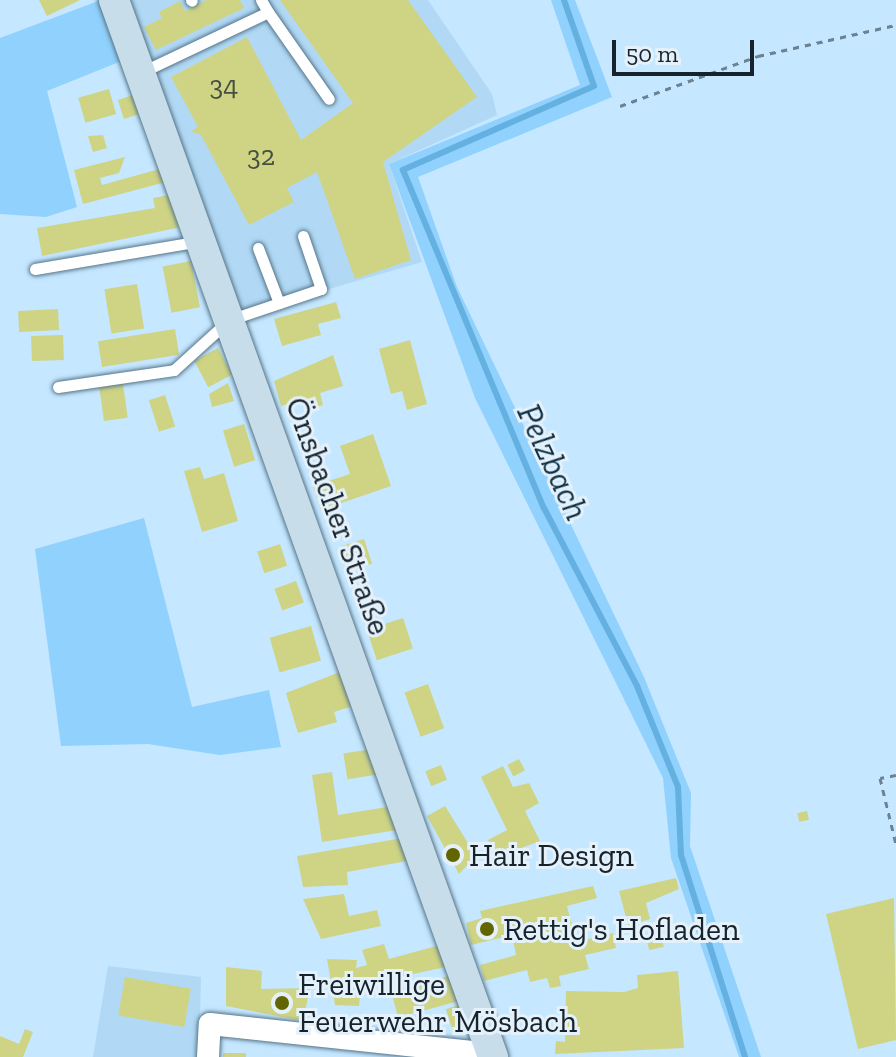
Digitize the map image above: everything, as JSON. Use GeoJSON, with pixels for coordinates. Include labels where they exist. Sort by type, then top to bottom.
{"type":"FeatureCollection","features":[{"type":"Feature","properties":{"kind":"street","name":"Önsbacher Straße"},"geometry":{"type":"LineString","coordinates":[[114,0],[144,71],[229,320],[493,1056]]}},
{"type":"Feature","properties":{"kind":"street"},"geometry":{"type":"LineString","coordinates":[[208,1057],[210,1024],[493,1056]]}},
{"type":"Feature","properties":{"kind":"lane"},"geometry":{"type":"LineString","coordinates":[[261,0],[329,99]]}},
{"type":"Feature","properties":{"kind":"lane"},"geometry":{"type":"LineString","coordinates":[[144,71],[268,12]]}},
{"type":"Feature","properties":{"kind":"lane"},"geometry":{"type":"LineString","coordinates":[[58,387],[174,370],[229,320],[321,289],[303,236]]}},
{"type":"Feature","properties":{"kind":"lane"},"geometry":{"type":"LineString","coordinates":[[35,269],[201,240]]}},
{"type":"Feature","properties":{"kind":"lane"},"geometry":{"type":"LineString","coordinates":[[258,248],[279,303]]}},
{"type":"Feature","properties":{"kind":"path"},"geometry":{"type":"LineString","coordinates":[[620,106],[758,56],[896,25]]}},
{"type":"Feature","properties":{"kind":"path"},"geometry":{"type":"LineString","coordinates":[[896,775],[880,778],[896,844]]}},
{"type":"Feature","properties":{"kind":"shaded area"},"geometry":{"type":"Polygon","coordinates":[[[101,0],[428,0],[492,94],[497,115],[389,164],[422,262],[243,314],[101,0]]]}},
{"type":"Feature","properties":{"kind":"shaded area"},"geometry":{"type":"Polygon","coordinates":[[[101,0],[124,60],[47,91],[77,207],[46,217],[0,214],[0,38],[101,0]]]}},
{"type":"Feature","properties":{"kind":"shaded area"},"geometry":{"type":"Polygon","coordinates":[[[551,0],[575,0],[612,97],[418,177],[457,287],[644,677],[691,793],[690,846],[761,1057],[739,1057],[671,858],[663,778],[475,398],[389,164],[580,85],[551,0]]]}},
{"type":"Feature","properties":{"kind":"shaded area"},"geometry":{"type":"Polygon","coordinates":[[[144,518],[192,707],[269,690],[281,747],[220,755],[148,744],[61,746],[35,549],[144,518]]]}},
{"type":"Feature","properties":{"kind":"shaded area"},"geometry":{"type":"Polygon","coordinates":[[[108,966],[201,977],[199,1057],[93,1057],[108,966]]]}},
{"type":"Feature","properties":{"kind":"building"},"geometry":{"type":"Polygon","coordinates":[[[39,0],[80,0],[47,16],[39,0]]]}},
{"type":"Feature","properties":{"kind":"building"},"geometry":{"type":"Polygon","coordinates":[[[206,0],[240,0],[244,8],[156,50],[144,27],[162,18],[159,12],[180,1],[185,11],[206,0]]]}},
{"type":"Feature","properties":{"kind":"building"},"geometry":{"type":"Polygon","coordinates":[[[280,0],[408,0],[477,97],[383,162],[411,260],[355,279],[317,172],[287,188],[294,202],[249,225],[201,135],[191,131],[198,127],[171,77],[247,37],[301,140],[353,103],[280,0]]]}},
{"type":"Feature","properties":{"kind":"building"},"geometry":{"type":"Polygon","coordinates":[[[109,89],[116,114],[85,123],[78,98],[109,89]]]}},
{"type":"Feature","properties":{"kind":"building"},"geometry":{"type":"Polygon","coordinates":[[[133,95],[139,114],[124,119],[118,100],[133,95]]]}},
{"type":"Feature","properties":{"kind":"building"},"geometry":{"type":"Polygon","coordinates":[[[103,135],[107,148],[93,152],[88,136],[103,135]]]}},
{"type":"Feature","properties":{"kind":"building"},"geometry":{"type":"Polygon","coordinates":[[[125,157],[119,173],[100,178],[102,185],[163,168],[166,182],[83,204],[74,170],[125,157]]]}},
{"type":"Feature","properties":{"kind":"building"},"geometry":{"type":"Polygon","coordinates":[[[179,193],[186,226],[42,256],[37,228],[155,208],[153,198],[179,193]]]}},
{"type":"Feature","properties":{"kind":"building"},"geometry":{"type":"Polygon","coordinates":[[[191,261],[200,307],[172,313],[163,267],[191,261]]]}},
{"type":"Feature","properties":{"kind":"building"},"geometry":{"type":"Polygon","coordinates":[[[137,284],[144,328],[111,334],[104,289],[137,284]]]}},
{"type":"Feature","properties":{"kind":"building"},"geometry":{"type":"Polygon","coordinates":[[[336,302],[341,318],[318,324],[321,335],[282,346],[274,319],[336,302]]]}},
{"type":"Feature","properties":{"kind":"building"},"geometry":{"type":"Polygon","coordinates":[[[58,309],[59,330],[19,332],[18,311],[58,309]]]}},
{"type":"Feature","properties":{"kind":"building"},"geometry":{"type":"Polygon","coordinates":[[[175,329],[179,355],[102,367],[98,341],[175,329]]]}},
{"type":"Feature","properties":{"kind":"building"},"geometry":{"type":"Polygon","coordinates":[[[63,335],[64,360],[32,361],[31,336],[63,335]]]}},
{"type":"Feature","properties":{"kind":"building"},"geometry":{"type":"Polygon","coordinates":[[[410,340],[427,404],[407,410],[402,391],[391,394],[379,349],[410,340]]]}},
{"type":"Feature","properties":{"kind":"building"},"geometry":{"type":"Polygon","coordinates":[[[218,348],[232,374],[208,387],[194,361],[218,348]]]}},
{"type":"Feature","properties":{"kind":"building"},"geometry":{"type":"Polygon","coordinates":[[[333,355],[343,386],[320,393],[323,405],[308,410],[305,399],[281,406],[274,381],[333,355]]]}},
{"type":"Feature","properties":{"kind":"building"},"geometry":{"type":"Polygon","coordinates":[[[228,383],[234,401],[212,407],[209,394],[228,383]]]}},
{"type":"Feature","properties":{"kind":"building"},"geometry":{"type":"Polygon","coordinates":[[[123,384],[128,418],[104,421],[99,387],[123,384]]]}},
{"type":"Feature","properties":{"kind":"building"},"geometry":{"type":"Polygon","coordinates":[[[165,395],[175,426],[159,432],[149,400],[165,395]]]}},
{"type":"Feature","properties":{"kind":"building"},"geometry":{"type":"Polygon","coordinates":[[[244,424],[255,460],[234,467],[223,430],[244,424]]]}},
{"type":"Feature","properties":{"kind":"building"},"geometry":{"type":"Polygon","coordinates":[[[373,434],[391,486],[321,510],[313,486],[350,474],[340,446],[373,434]]]}},
{"type":"Feature","properties":{"kind":"building"},"geometry":{"type":"Polygon","coordinates":[[[200,467],[204,479],[224,473],[238,521],[202,532],[184,471],[200,467]]]}},
{"type":"Feature","properties":{"kind":"building"},"geometry":{"type":"Polygon","coordinates":[[[364,539],[372,564],[350,571],[342,546],[364,539]]]}},
{"type":"Feature","properties":{"kind":"building"},"geometry":{"type":"Polygon","coordinates":[[[280,544],[287,566],[264,573],[257,551],[280,544]]]}},
{"type":"Feature","properties":{"kind":"building"},"geometry":{"type":"Polygon","coordinates":[[[296,581],[304,603],[282,610],[274,589],[296,581]]]}},
{"type":"Feature","properties":{"kind":"building"},"geometry":{"type":"Polygon","coordinates":[[[403,618],[413,648],[377,660],[367,630],[403,618]]]}},
{"type":"Feature","properties":{"kind":"building"},"geometry":{"type":"Polygon","coordinates":[[[311,626],[321,661],[280,672],[270,638],[311,626]]]}},
{"type":"Feature","properties":{"kind":"building"},"geometry":{"type":"Polygon","coordinates":[[[345,670],[356,705],[334,712],[337,722],[298,733],[286,693],[345,670]]]}},
{"type":"Feature","properties":{"kind":"building"},"geometry":{"type":"Polygon","coordinates":[[[428,684],[444,728],[421,737],[405,693],[428,684]]]}},
{"type":"Feature","properties":{"kind":"building"},"geometry":{"type":"Polygon","coordinates":[[[372,749],[376,775],[347,779],[343,754],[372,749]]]}},
{"type":"Feature","properties":{"kind":"building"},"geometry":{"type":"Polygon","coordinates":[[[519,759],[525,771],[513,776],[507,765],[519,759]]]}},
{"type":"Feature","properties":{"kind":"building"},"geometry":{"type":"Polygon","coordinates":[[[441,765],[447,780],[431,786],[425,771],[441,765]]]}},
{"type":"Feature","properties":{"kind":"building"},"geometry":{"type":"Polygon","coordinates":[[[503,766],[513,787],[529,783],[539,803],[525,811],[540,841],[496,857],[488,840],[507,830],[481,777],[503,766]]]}},
{"type":"Feature","properties":{"kind":"building"},"geometry":{"type":"Polygon","coordinates":[[[332,772],[338,815],[393,806],[397,830],[322,842],[312,775],[332,772]]]}},
{"type":"Feature","properties":{"kind":"building"},"geometry":{"type":"Polygon","coordinates":[[[445,806],[476,856],[459,874],[427,816],[445,806]]]}},
{"type":"Feature","properties":{"kind":"building"},"geometry":{"type":"Polygon","coordinates":[[[807,811],[809,820],[799,822],[797,813],[807,811]]]}},
{"type":"Feature","properties":{"kind":"building"},"geometry":{"type":"Polygon","coordinates":[[[403,838],[407,861],[347,872],[348,885],[303,887],[297,856],[403,838]]]}},
{"type":"Feature","properties":{"kind":"building"},"geometry":{"type":"Polygon","coordinates":[[[676,878],[679,889],[646,903],[650,919],[628,925],[619,891],[676,878]]]}},
{"type":"Feature","properties":{"kind":"building"},"geometry":{"type":"Polygon","coordinates":[[[593,886],[597,898],[567,906],[576,942],[613,933],[616,948],[585,955],[589,969],[559,976],[561,986],[550,988],[547,978],[530,982],[527,970],[484,981],[480,965],[516,955],[512,935],[471,945],[466,923],[482,918],[480,911],[593,886]]]}},
{"type":"Feature","properties":{"kind":"building"},"geometry":{"type":"Polygon","coordinates":[[[344,894],[349,916],[377,910],[381,926],[321,939],[303,899],[344,894]]]}},
{"type":"Feature","properties":{"kind":"building"},"geometry":{"type":"Polygon","coordinates":[[[894,898],[896,1040],[858,1049],[826,914],[894,898]]]}},
{"type":"Feature","properties":{"kind":"building"},"geometry":{"type":"Polygon","coordinates":[[[661,935],[664,947],[649,950],[646,939],[661,935]]]}},
{"type":"Feature","properties":{"kind":"building"},"geometry":{"type":"Polygon","coordinates":[[[384,944],[389,959],[440,945],[446,967],[361,985],[359,1006],[335,1005],[327,959],[357,960],[356,968],[367,965],[362,950],[384,944]]]}},
{"type":"Feature","properties":{"kind":"building"},"geometry":{"type":"Polygon","coordinates":[[[226,967],[262,971],[261,989],[310,988],[303,1021],[226,1006],[226,967]]]}},
{"type":"Feature","properties":{"kind":"building"},"geometry":{"type":"Polygon","coordinates":[[[678,971],[684,1048],[555,1054],[556,1041],[565,1042],[566,991],[624,992],[638,988],[637,975],[678,971]]]}},
{"type":"Feature","properties":{"kind":"building"},"geometry":{"type":"Polygon","coordinates":[[[452,975],[459,1001],[398,1017],[391,991],[452,975]]]}},
{"type":"Feature","properties":{"kind":"building"},"geometry":{"type":"Polygon","coordinates":[[[125,977],[191,989],[184,1027],[118,1015],[125,977]]]}},
{"type":"Feature","properties":{"kind":"building"},"geometry":{"type":"Polygon","coordinates":[[[462,1004],[470,1028],[454,1033],[446,1009],[462,1004]]]}},
{"type":"Feature","properties":{"kind":"building"},"geometry":{"type":"Polygon","coordinates":[[[25,1029],[33,1032],[23,1057],[0,1057],[0,1036],[19,1044],[25,1029]]]}},
{"type":"Feature","properties":{"kind":"building"},"geometry":{"type":"Polygon","coordinates":[[[223,1053],[246,1053],[246,1057],[223,1057],[223,1053]]]}},
{"type":"Feature","properties":{"kind":"waterway","name":"Pelzbach"},"geometry":{"type":"LineString","coordinates":[[564,0],[594,86],[403,170],[544,508],[637,686],[678,787],[681,855],[745,1057]]}},
{"type":"Feature","properties":{"kind":"place","name":"Hair Design"},"geometry":{"type":"Point","coordinates":[453,855]}},
{"type":"Feature","properties":{"kind":"place","name":"Rettig's Hofladen"},"geometry":{"type":"Point","coordinates":[487,929]}},
{"type":"Feature","properties":{"kind":"place","name":"Freiwillige Feuerwehr Mösbach"},"geometry":{"type":"Point","coordinates":[282,1003]}}]}
